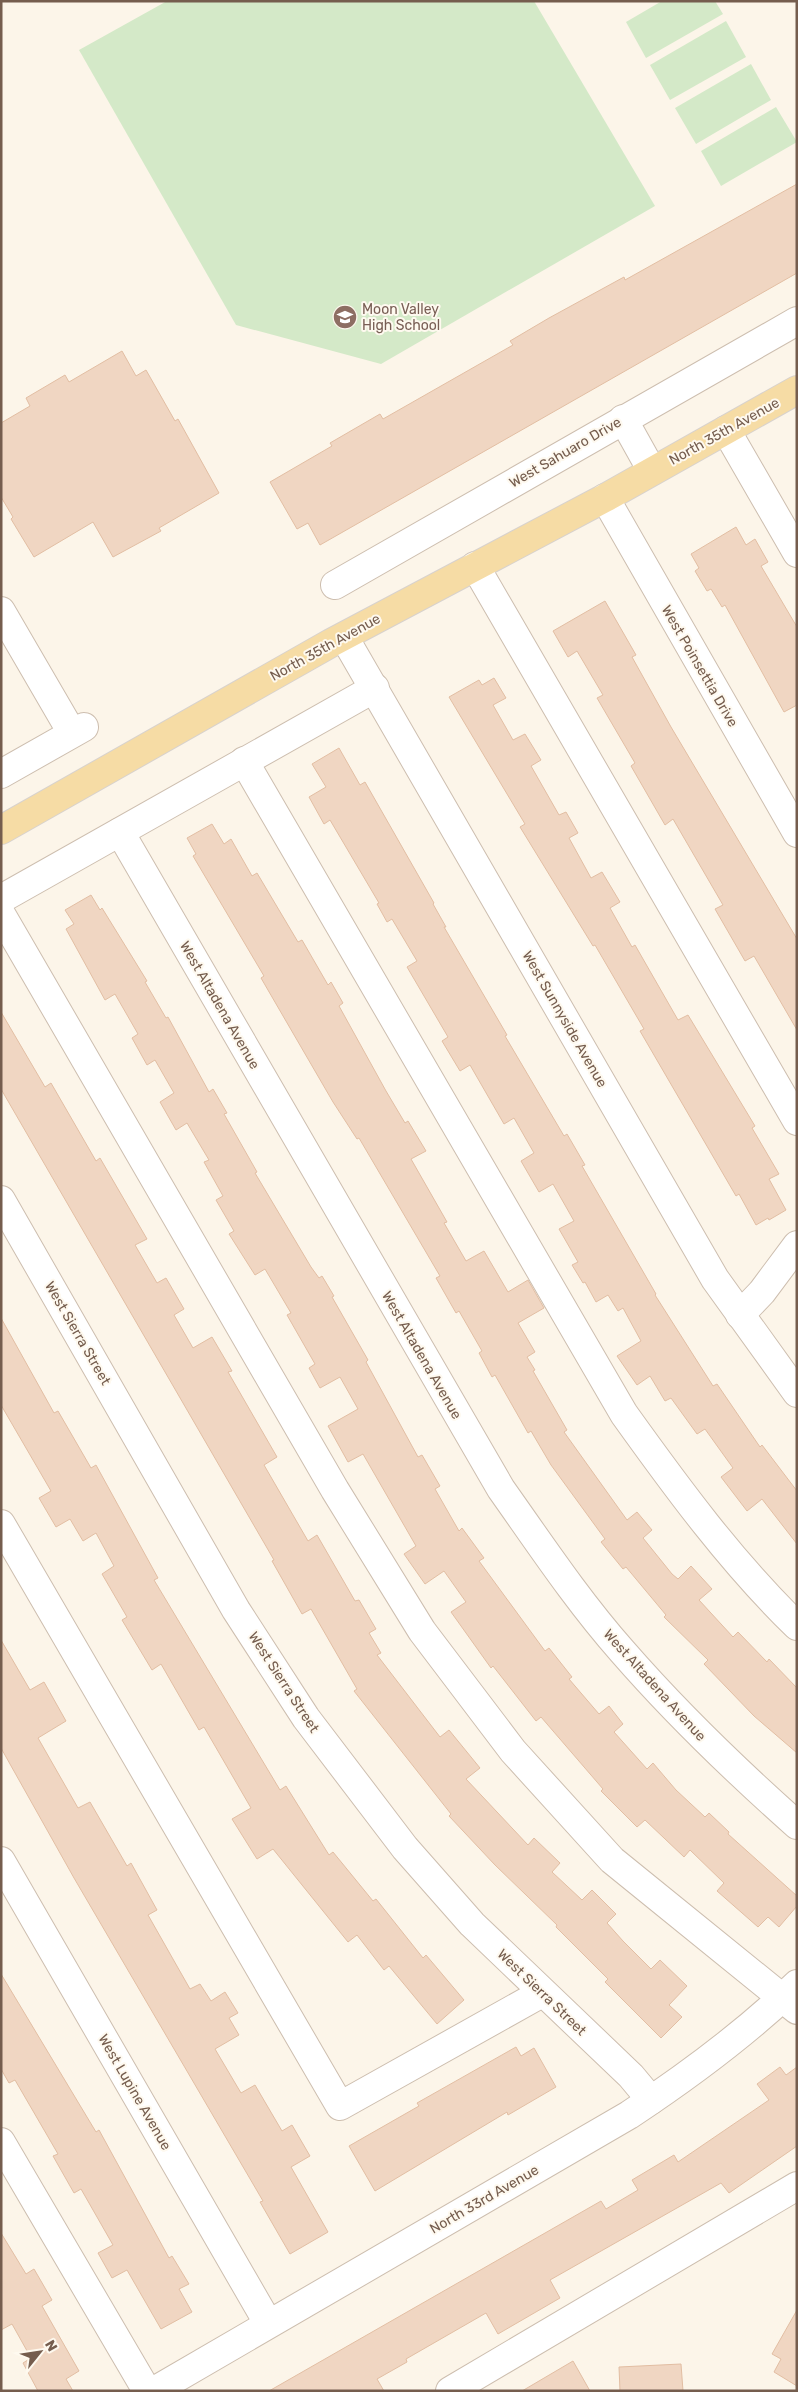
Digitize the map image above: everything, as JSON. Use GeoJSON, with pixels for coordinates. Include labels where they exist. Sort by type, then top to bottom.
{"type":"FeatureCollection","features":[{"type":"Feature","properties":{"kind":"main road","name":"North 35th Avenue"},"geometry":{"type":"LineString","coordinates":[[1,830],[344,637],[604,498],[797,390]]}},
{"type":"Feature","properties":{"kind":"street","name":"West Sahuaro Drive"},"geometry":{"type":"LineString","coordinates":[[335,585],[797,321]]}},
{"type":"Feature","properties":{"kind":"street","name":"North 35th Avenue"},"geometry":{"type":"LineString","coordinates":[[623,419],[652,471]]}},
{"type":"Feature","properties":{"kind":"street"},"geometry":{"type":"LineString","coordinates":[[726,430],[797,552]]}},
{"type":"Feature","properties":{"kind":"street","name":"West Poinsettia Drive"},"geometry":{"type":"LineString","coordinates":[[604,498],[797,833]]}},
{"type":"Feature","properties":{"kind":"street"},"geometry":{"type":"LineString","coordinates":[[476,566],[797,1121]]}},
{"type":"Feature","properties":{"kind":"street"},"geometry":{"type":"LineString","coordinates":[[1,611],[78,730],[1,774]]}},
{"type":"Feature","properties":{"kind":"street","name":"West Sunnyside Avenue"},"geometry":{"type":"LineString","coordinates":[[344,637],[710,1270],[797,1393]]}},
{"type":"Feature","properties":{"kind":"street"},"geometry":{"type":"LineString","coordinates":[[1,899],[374,688]]}},
{"type":"Feature","properties":{"kind":"street"},"geometry":{"type":"LineString","coordinates":[[244,762],[624,1414],[669,1476],[765,1595],[797,1626]]}},
{"type":"Feature","properties":{"kind":"street","name":"West Altadena Avenue"},"geometry":{"type":"LineString","coordinates":[[120,832],[501,1489],[568,1583],[620,1650],[680,1716],[797,1825]]}},
{"type":"Feature","properties":{"kind":"street"},"geometry":{"type":"LineString","coordinates":[[1,914],[335,1490],[422,1631],[513,1751],[612,1860],[792,1997]]}},
{"type":"Feature","properties":{"kind":"street","name":"West Sierra Street"},"geometry":{"type":"LineString","coordinates":[[1,1200],[236,1610],[306,1718],[405,1848],[472,1924],[542,1993],[631,2076],[652,2100]]}},
{"type":"Feature","properties":{"kind":"street"},"geometry":{"type":"LineString","coordinates":[[740,1315],[762,1292],[797,1245]]}},
{"type":"Feature","properties":{"kind":"street"},"geometry":{"type":"LineString","coordinates":[[1,1524],[340,2106],[542,1993]]}},
{"type":"Feature","properties":{"kind":"street","name":"West Lupine Avenue"},"geometry":{"type":"LineString","coordinates":[[1,1861],[268,2323]]}},
{"type":"Feature","properties":{"kind":"street","name":"North 33rd Avenue"},"geometry":{"type":"LineString","coordinates":[[154,2391],[652,2100],[792,1997]]}},
{"type":"Feature","properties":{"kind":"street"},"geometry":{"type":"LineString","coordinates":[[1,2142],[146,2391]]}},
{"type":"Feature","properties":{"kind":"street"},"geometry":{"type":"LineString","coordinates":[[450,2391],[797,2186]]}},
{"type":"Feature","properties":{"kind":"green space","name":"Moon Valley High School"},"geometry":{"type":"Polygon","coordinates":[[[167,1],[534,1],[655,206],[381,364],[236,325],[79,50],[167,1]]]}},
{"type":"Feature","properties":{"kind":"green space"},"geometry":{"type":"Polygon","coordinates":[[[662,1],[715,1],[723,14],[646,58],[626,22],[662,1]]]}},
{"type":"Feature","properties":{"kind":"green space"},"geometry":{"type":"Polygon","coordinates":[[[726,21],[746,57],[670,100],[650,65],[726,21]]]}},
{"type":"Feature","properties":{"kind":"green space"},"geometry":{"type":"Polygon","coordinates":[[[751,64],[771,100],[696,144],[675,108],[751,64]]]}},
{"type":"Feature","properties":{"kind":"green space"},"geometry":{"type":"Polygon","coordinates":[[[776,107],[797,142],[721,186],[701,151],[776,107]]]}},
{"type":"Feature","properties":{"kind":"building"},"geometry":{"type":"Polygon","coordinates":[[[797,184],[797,273],[320,545],[308,523],[297,529],[270,482],[332,446],[330,443],[380,414],[383,419],[513,345],[510,341],[549,318],[624,277],[625,280],[797,184]]]}},
{"type":"Feature","properties":{"kind":"building"},"geometry":{"type":"Polygon","coordinates":[[[122,351],[136,376],[146,370],[175,421],[178,419],[219,493],[159,528],[161,531],[113,557],[93,522],[34,557],[11,519],[13,517],[1,497],[1,423],[30,406],[26,398],[65,375],[69,382],[122,351]]]}},
{"type":"Feature","properties":{"kind":"building"},"geometry":{"type":"Polygon","coordinates":[[[736,527],[746,545],[755,539],[768,562],[761,566],[797,627],[797,705],[784,712],[725,605],[722,607],[711,589],[707,591],[695,571],[699,568],[691,554],[736,527]]]}},
{"type":"Feature","properties":{"kind":"building"},"geometry":{"type":"Polygon","coordinates":[[[605,601],[636,655],[632,657],[671,727],[797,939],[797,1030],[754,956],[745,961],[715,909],[723,905],[673,819],[665,825],[631,766],[635,763],[597,698],[603,695],[577,651],[568,657],[553,631],[605,601]]]}},
{"type":"Feature","properties":{"kind":"building"},"geometry":{"type":"Polygon","coordinates":[[[494,678],[506,698],[493,705],[513,740],[525,734],[541,760],[531,766],[559,815],[566,812],[578,833],[569,838],[591,878],[602,872],[620,902],[610,908],[632,947],[635,945],[678,1020],[688,1015],[755,1126],[752,1128],[779,1174],[769,1179],[786,1210],[769,1220],[768,1218],[756,1225],[739,1194],[736,1196],[640,1031],[644,1029],[595,945],[593,946],[520,827],[525,824],[449,697],[479,680],[482,685],[494,678]]]}},
{"type":"Feature","properties":{"kind":"building"},"geometry":{"type":"Polygon","coordinates":[[[339,748],[360,785],[365,782],[434,903],[446,927],[444,927],[507,1035],[505,1036],[564,1136],[567,1134],[585,1165],[582,1166],[655,1295],[713,1386],[717,1384],[760,1447],[762,1445],[797,1491],[797,1544],[762,1499],[747,1511],[721,1477],[733,1468],[705,1429],[697,1434],[671,1398],[665,1401],[650,1376],[637,1385],[617,1356],[641,1341],[623,1308],[618,1311],[608,1295],[596,1302],[585,1282],[583,1283],[572,1265],[578,1262],[559,1229],[574,1221],[553,1184],[539,1192],[521,1161],[534,1153],[514,1118],[504,1124],[470,1065],[460,1071],[442,1041],[448,1037],[407,967],[417,961],[392,919],[387,922],[377,904],[379,903],[330,820],[324,824],[309,797],[326,787],[312,764],[339,748]]]}},
{"type":"Feature","properties":{"kind":"building"},"geometry":{"type":"Polygon","coordinates":[[[212,824],[224,844],[231,839],[252,876],[257,873],[298,942],[302,940],[328,985],[331,982],[343,1003],[339,1006],[386,1091],[405,1123],[408,1121],[426,1151],[411,1159],[447,1222],[444,1223],[466,1261],[484,1251],[508,1292],[528,1280],[544,1308],[518,1323],[535,1352],[527,1357],[567,1430],[564,1432],[627,1520],[637,1512],[652,1530],[643,1538],[672,1574],[678,1579],[691,1566],[712,1589],[699,1600],[733,1637],[738,1632],[767,1662],[769,1659],[797,1688],[797,1753],[754,1716],[704,1664],[708,1660],[664,1617],[666,1615],[626,1567],[623,1569],[601,1542],[605,1539],[551,1465],[531,1431],[528,1433],[495,1375],[492,1377],[479,1353],[482,1351],[459,1311],[456,1313],[436,1278],[440,1276],[359,1138],[357,1139],[333,1102],[261,978],[264,976],[193,856],[196,854],[187,838],[212,824]]]}},
{"type":"Feature","properties":{"kind":"building"},"geometry":{"type":"Polygon","coordinates":[[[91,895],[100,910],[102,908],[147,981],[145,982],[166,1018],[168,1017],[209,1092],[213,1089],[227,1113],[224,1114],[257,1172],[255,1173],[311,1267],[319,1278],[322,1276],[334,1296],[332,1297],[368,1360],[366,1362],[418,1457],[422,1455],[440,1486],[435,1489],[459,1531],[462,1528],[484,1558],[479,1561],[545,1651],[549,1648],[572,1677],[569,1679],[599,1714],[609,1706],[623,1724],[614,1732],[647,1769],[653,1763],[676,1790],[705,1817],[709,1813],[729,1832],[728,1834],[797,1896],[797,1906],[779,1927],[768,1917],[758,1927],[717,1891],[724,1883],[690,1850],[684,1857],[645,1820],[637,1827],[601,1791],[603,1789],[541,1717],[536,1721],[493,1666],[491,1668],[451,1612],[466,1602],[444,1571],[425,1584],[404,1554],[416,1546],[363,1454],[348,1462],[328,1426],[358,1409],[340,1377],[320,1388],[309,1368],[315,1364],[287,1315],[291,1313],[265,1269],[255,1275],[229,1234],[234,1231],[216,1200],[223,1196],[204,1162],[209,1160],[187,1123],[176,1130],[160,1102],[174,1093],[155,1060],[147,1065],[132,1038],[138,1034],[115,994],[105,1000],[66,929],[74,924],[65,910],[91,895]]]}},
{"type":"Feature","properties":{"kind":"building"},"geometry":{"type":"Polygon","coordinates":[[[1,1012],[45,1087],[51,1083],[96,1161],[100,1158],[147,1239],[135,1245],[157,1283],[166,1278],[184,1309],[174,1315],[193,1348],[212,1337],[232,1371],[228,1372],[277,1457],[264,1465],[308,1541],[317,1535],[355,1601],[359,1600],[376,1629],[369,1633],[381,1653],[377,1655],[440,1737],[449,1730],[480,1768],[466,1779],[528,1845],[534,1838],[560,1863],[552,1872],[582,1900],[592,1890],[616,1914],[607,1923],[623,1941],[651,1969],[660,1960],[687,1986],[669,2005],[682,2017],[661,2038],[605,1982],[608,1979],[556,1927],[557,1925],[495,1865],[449,1816],[451,1814],[354,1691],[357,1689],[311,1609],[302,1614],[272,1561],[274,1560],[1,1089],[1,1012]]]}},
{"type":"Feature","properties":{"kind":"building"},"geometry":{"type":"Polygon","coordinates":[[[1,1318],[54,1413],[58,1411],[91,1468],[96,1465],[158,1578],[154,1580],[280,1790],[286,1786],[329,1855],[333,1852],[373,1901],[376,1899],[423,1958],[426,1955],[464,2000],[437,2024],[389,1966],[384,1970],[357,1935],[348,1942],[273,1849],[257,1859],[232,1819],[251,1808],[204,1727],[199,1730],[161,1664],[152,1670],[122,1620],[127,1617],[102,1574],[114,1566],[96,1533],[83,1541],[70,1519],[56,1527],[39,1498],[51,1491],[1,1405],[1,1318]]]}},
{"type":"Feature","properties":{"kind":"building"},"geometry":{"type":"Polygon","coordinates":[[[1,1640],[30,1690],[44,1682],[66,1721],[38,1738],[78,1808],[90,1802],[127,1866],[131,1863],[157,1910],[148,1915],[190,1989],[200,1984],[211,2001],[225,1992],[238,2013],[229,2018],[239,2035],[215,2049],[241,2093],[255,2085],[282,2131],[292,2125],[310,2156],[291,2167],[328,2232],[290,2254],[260,2202],[263,2201],[74,1878],[1,1748],[1,1640]]]}},
{"type":"Feature","properties":{"kind":"building"},"geometry":{"type":"Polygon","coordinates":[[[1,1974],[96,2132],[99,2130],[169,2258],[172,2256],[189,2284],[179,2289],[192,2312],[161,2329],[127,2270],[112,2278],[98,2253],[113,2245],[81,2189],[74,2193],[53,2156],[58,2154],[15,2080],[9,2083],[1,2069],[1,1974]]]}},
{"type":"Feature","properties":{"kind":"building"},"geometry":{"type":"Polygon","coordinates":[[[516,2047],[521,2056],[534,2048],[556,2087],[508,2115],[507,2112],[375,2191],[349,2146],[419,2106],[417,2103],[516,2047]]]}},
{"type":"Feature","properties":{"kind":"building"},"geometry":{"type":"Polygon","coordinates":[[[780,2067],[786,2075],[797,2067],[797,2146],[729,2193],[721,2183],[550,2280],[560,2298],[498,2334],[486,2313],[406,2359],[407,2362],[377,2379],[384,2391],[269,2391],[601,2201],[606,2209],[638,2190],[632,2180],[674,2155],[678,2162],[769,2100],[757,2084],[780,2067]]]}},
{"type":"Feature","properties":{"kind":"building"},"geometry":{"type":"Polygon","coordinates":[[[1,2233],[26,2274],[34,2269],[52,2300],[42,2306],[79,2371],[66,2379],[73,2391],[38,2391],[23,2363],[31,2358],[12,2324],[1,2330],[1,2233]]]}},
{"type":"Feature","properties":{"kind":"building"},"geometry":{"type":"Polygon","coordinates":[[[797,2310],[797,2386],[774,2372],[781,2359],[772,2354],[797,2310]]]}},
{"type":"Feature","properties":{"kind":"building"},"geometry":{"type":"Polygon","coordinates":[[[573,2361],[590,2391],[522,2391],[573,2361]]]}},
{"type":"Feature","properties":{"kind":"building"},"geometry":{"type":"Polygon","coordinates":[[[681,2364],[683,2391],[620,2391],[619,2367],[681,2364]]]}},
{"type":"Feature","properties":{"kind":"place","name":"Moon Valley High School"},"geometry":{"type":"Point","coordinates":[345,317]}}]}
